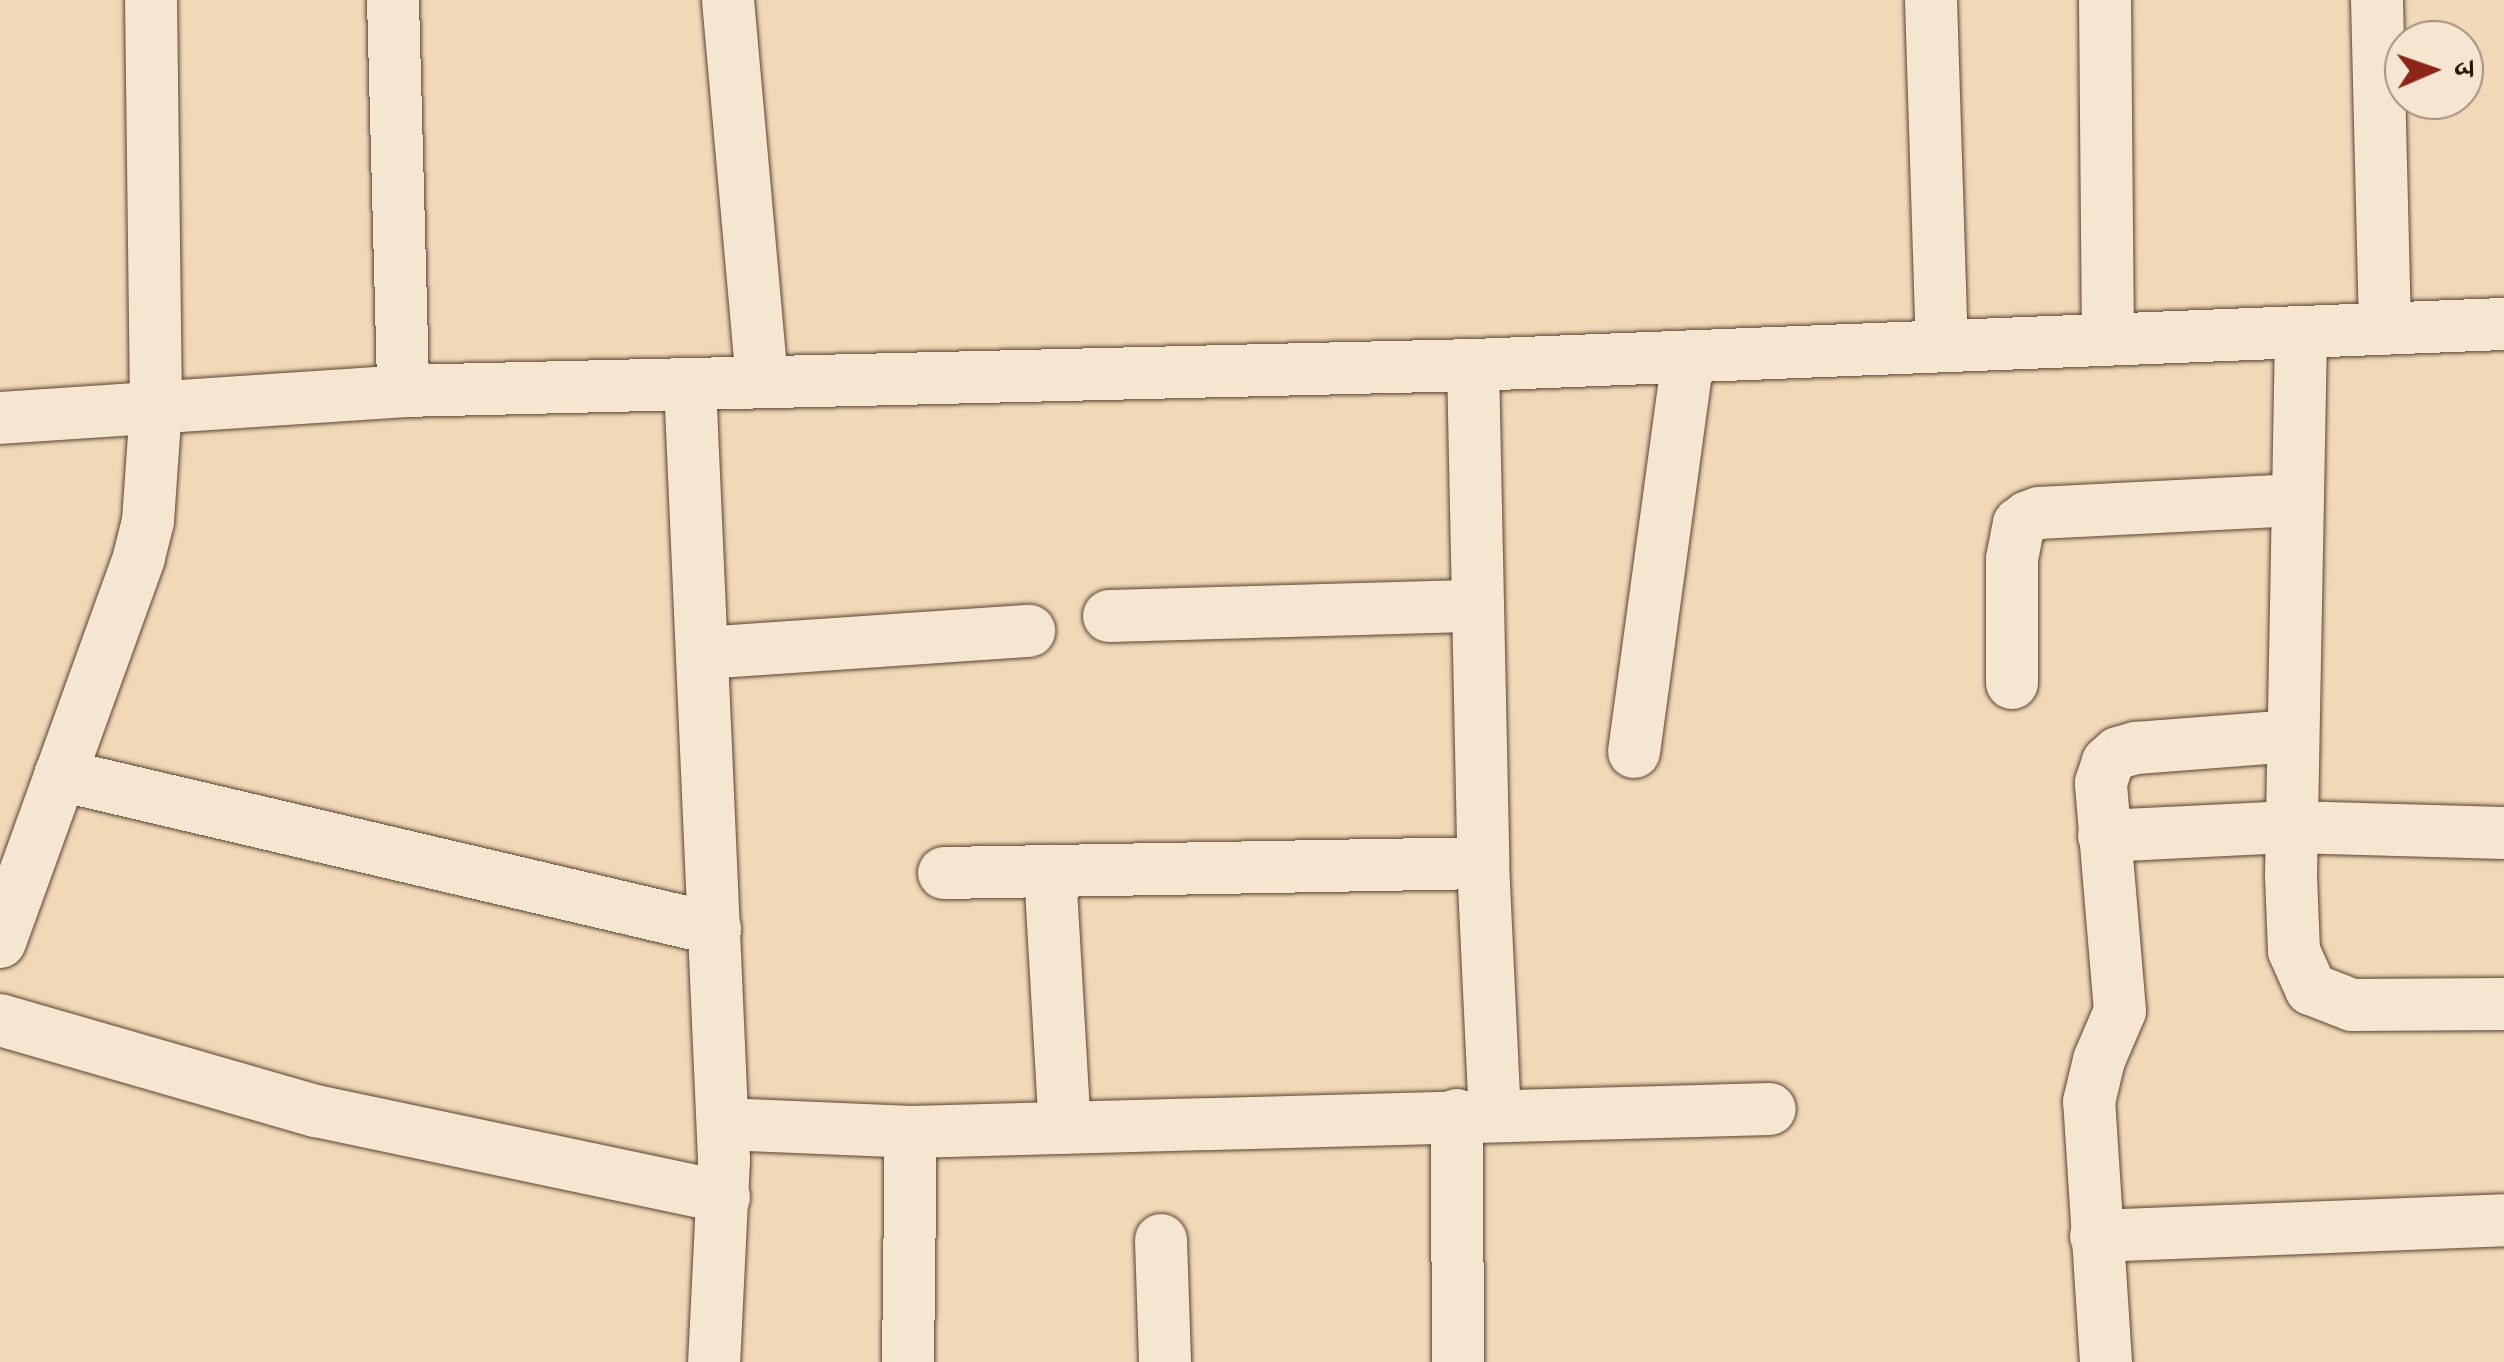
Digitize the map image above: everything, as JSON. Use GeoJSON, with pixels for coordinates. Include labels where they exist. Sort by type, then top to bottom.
{"type":"FeatureCollection","features":[{"type":"Feature","properties":{"kind":"street"},"geometry":{"type":"LineString","coordinates":[[0,942],[139,557],[148,520],[156,406],[152,0]]}},
{"type":"Feature","properties":{"kind":"street"},"geometry":{"type":"LineString","coordinates":[[393,0],[403,391]]}},
{"type":"Feature","properties":{"kind":"street"},"geometry":{"type":"LineString","coordinates":[[728,0],[762,380]]}},
{"type":"Feature","properties":{"kind":"street"},"geometry":{"type":"LineString","coordinates":[[1930,0],[1942,343]]}},
{"type":"Feature","properties":{"kind":"street"},"geometry":{"type":"LineString","coordinates":[[2105,0],[2108,338]]}},
{"type":"Feature","properties":{"kind":"street"},"geometry":{"type":"LineString","coordinates":[[2377,0],[2385,329]]}},
{"type":"Feature","properties":{"kind":"street"},"geometry":{"type":"LineString","coordinates":[[0,418],[403,391],[1473,365],[1942,343],[2301,334],[2504,324]]}},
{"type":"Feature","properties":{"kind":"street"},"geometry":{"type":"LineString","coordinates":[[2301,334],[2292,828],[2294,951],[2311,988],[2352,1005],[2504,1004]]}},
{"type":"Feature","properties":{"kind":"street"},"geometry":{"type":"LineString","coordinates":[[1634,752],[1688,357]]}},
{"type":"Feature","properties":{"kind":"street"},"geometry":{"type":"LineString","coordinates":[[1458,1362],[1476,1115],[1484,864],[1473,365]]}},
{"type":"Feature","properties":{"kind":"street"},"geometry":{"type":"LineString","coordinates":[[690,384],[723,1124],[724,1197],[714,1362]]}},
{"type":"Feature","properties":{"kind":"street"},"geometry":{"type":"LineString","coordinates":[[2012,683],[2012,559],[2020,524],[2028,518],[2039,513],[2296,500]]}},
{"type":"Feature","properties":{"kind":"street"},"geometry":{"type":"LineString","coordinates":[[1110,616],[1478,606]]}},
{"type":"Feature","properties":{"kind":"street"},"geometry":{"type":"LineString","coordinates":[[703,653],[1029,631]]}},
{"type":"Feature","properties":{"kind":"street"},"geometry":{"type":"LineString","coordinates":[[2106,1362],[2089,1102],[2099,1060],[2120,1011],[2104,836],[2102,782],[2108,762],[2118,752],[2294,736]]}},
{"type":"Feature","properties":{"kind":"street"},"geometry":{"type":"LineString","coordinates":[[60,774],[715,929]]}},
{"type":"Feature","properties":{"kind":"street"},"geometry":{"type":"LineString","coordinates":[[2104,836],[2292,828],[2504,834]]}},
{"type":"Feature","properties":{"kind":"street"},"geometry":{"type":"LineString","coordinates":[[944,873],[1484,864]]}},
{"type":"Feature","properties":{"kind":"street"},"geometry":{"type":"LineString","coordinates":[[1050,871],[1066,1128]]}},
{"type":"Feature","properties":{"kind":"street"},"geometry":{"type":"LineString","coordinates":[[0,1020],[316,1111],[724,1197]]}},
{"type":"Feature","properties":{"kind":"street"},"geometry":{"type":"LineString","coordinates":[[723,1124],[910,1132],[1770,1109]]}},
{"type":"Feature","properties":{"kind":"street"},"geometry":{"type":"LineString","coordinates":[[908,1362],[910,1132]]}},
{"type":"Feature","properties":{"kind":"street"},"geometry":{"type":"LineString","coordinates":[[2096,1236],[2504,1220]]}},
{"type":"Feature","properties":{"kind":"street"},"geometry":{"type":"LineString","coordinates":[[1161,1240],[1166,1362]]}}]}
